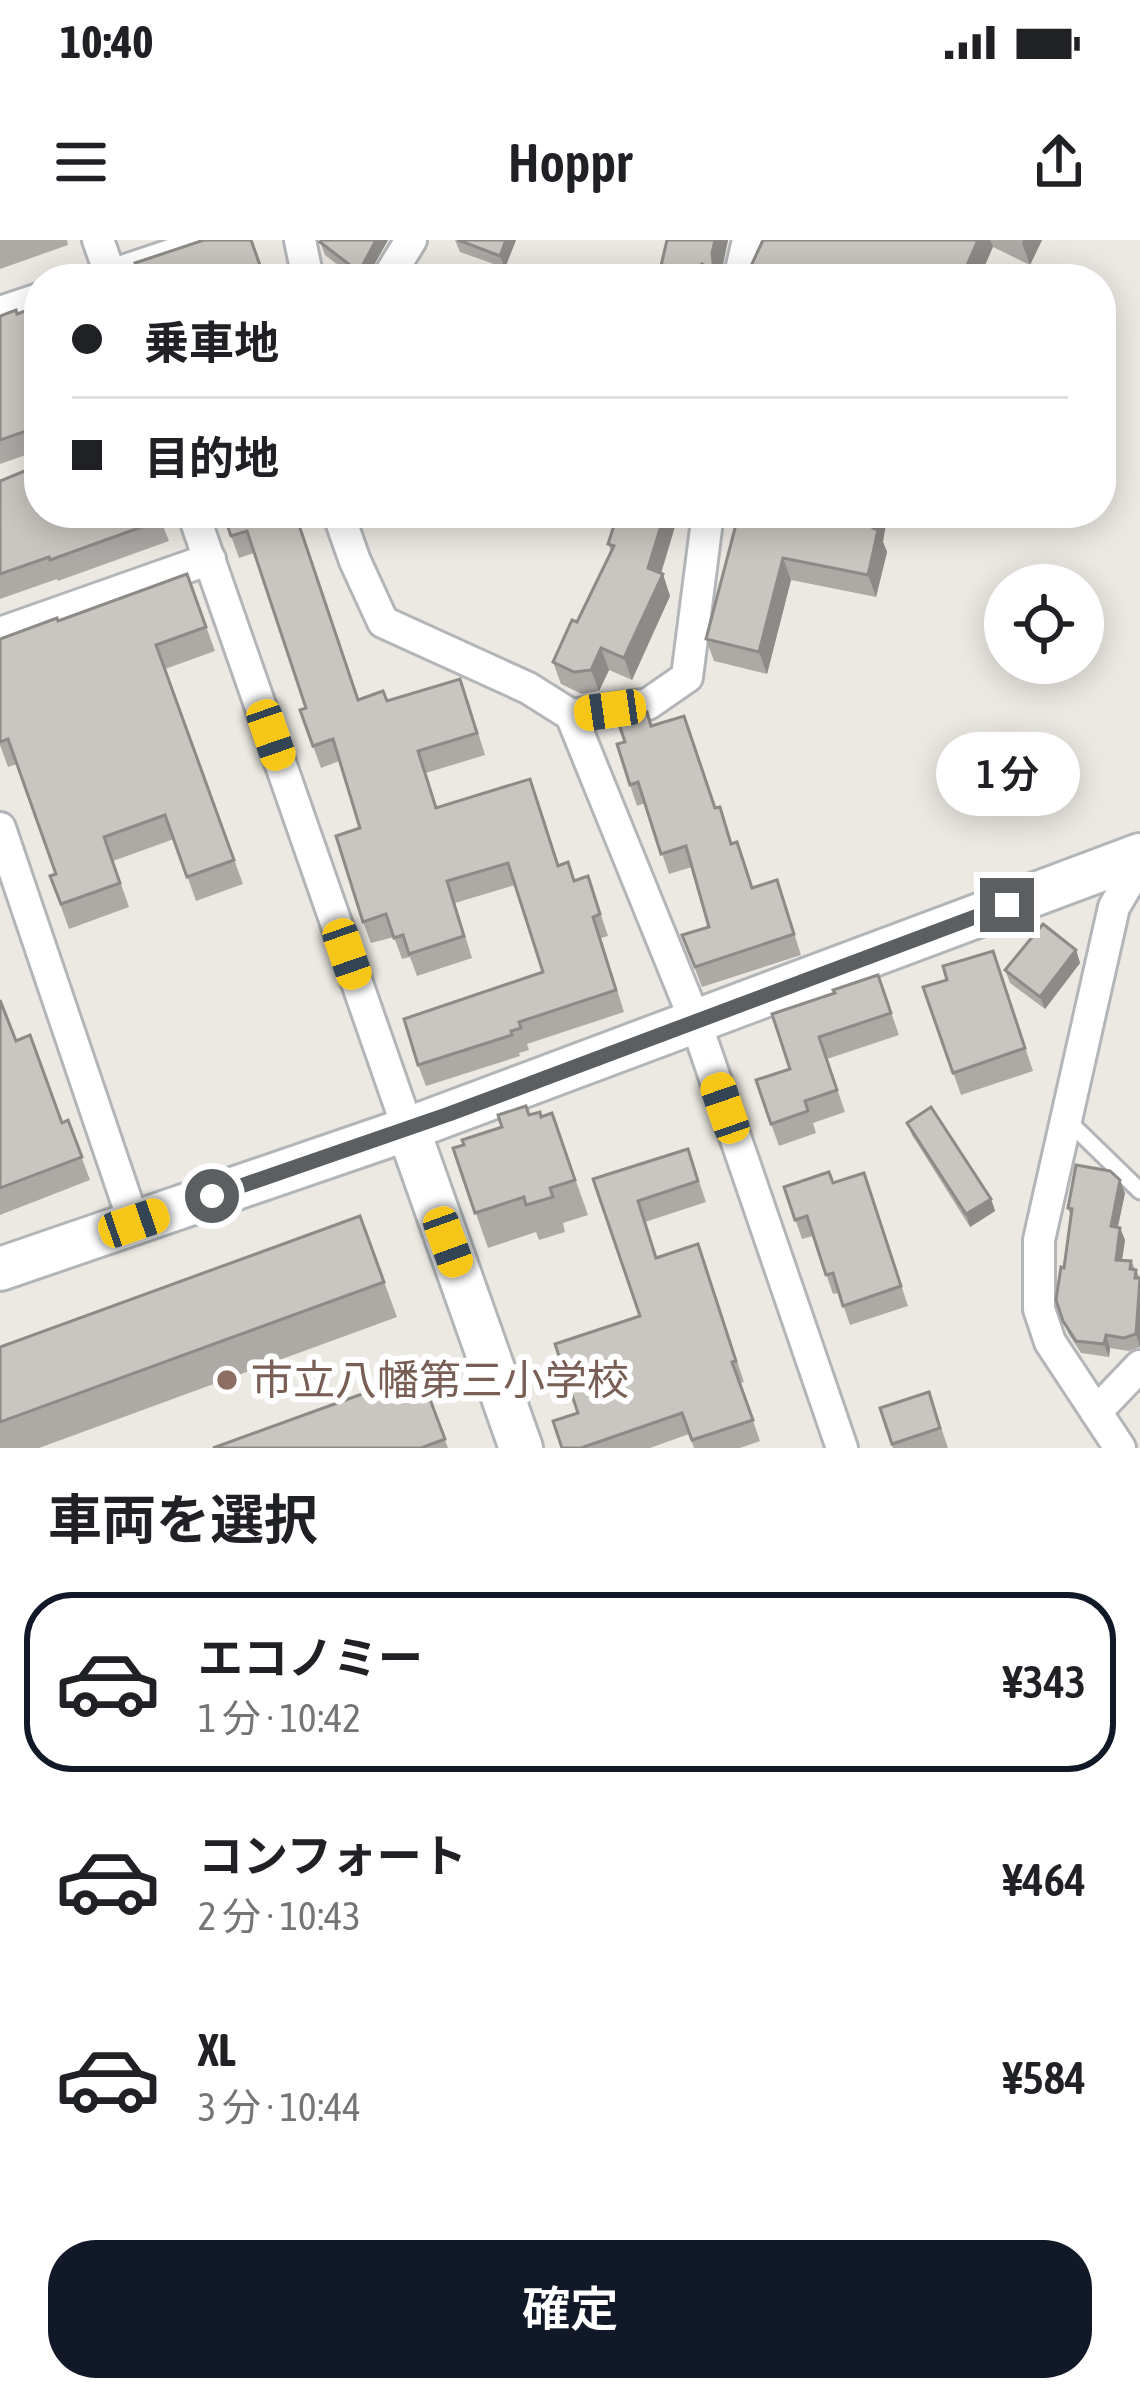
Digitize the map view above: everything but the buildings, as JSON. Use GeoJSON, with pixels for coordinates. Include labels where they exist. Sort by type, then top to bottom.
{"type":"FeatureCollection","features":[{"type":"Feature","properties":{"kind":"street"},"geometry":{"type":"LineString","coordinates":[[146,264],[214,240]]}},
{"type":"Feature","properties":{"kind":"street"},"geometry":{"type":"LineString","coordinates":[[199,528],[521,1448]]}},
{"type":"Feature","properties":{"kind":"street"},"geometry":{"type":"LineString","coordinates":[[343,528],[383,622],[528,688],[571,715],[696,1023],[842,1448]]}},
{"type":"Feature","properties":{"kind":"street"},"geometry":{"type":"LineString","coordinates":[[571,715],[648,704],[688,677],[706,528]]}},
{"type":"Feature","properties":{"kind":"street"},"geometry":{"type":"LineString","coordinates":[[0,633],[210,560]]}},
{"type":"Feature","properties":{"kind":"street"},"geometry":{"type":"LineString","coordinates":[[0,828],[134,1223]]}},
{"type":"Feature","properties":{"kind":"street"},"geometry":{"type":"LineString","coordinates":[[0,1269],[408,1129],[1140,859]]}},
{"type":"Feature","properties":{"kind":"street"},"geometry":{"type":"LineString","coordinates":[[1120,1448],[1050,1342],[1039,1309],[1039,1240],[1114,907],[1140,859]]}},
{"type":"Feature","properties":{"kind":"street"},"geometry":{"type":"LineString","coordinates":[[1096,1412],[1140,1366]]}},
{"type":"Feature","properties":{"kind":"lane"},"geometry":{"type":"LineString","coordinates":[[1064,1117],[1140,1191]]}},
{"type":"Feature","properties":{"kind":"place","name":"市立八幡第三小学校"},"geometry":{"type":"Point","coordinates":[227,1380]}},
{"type":"Feature","properties":{"kind":"route"},"geometry":{"type":"LineString","coordinates":[[212,1196],[449,1114],[1007,905]]}}]}
